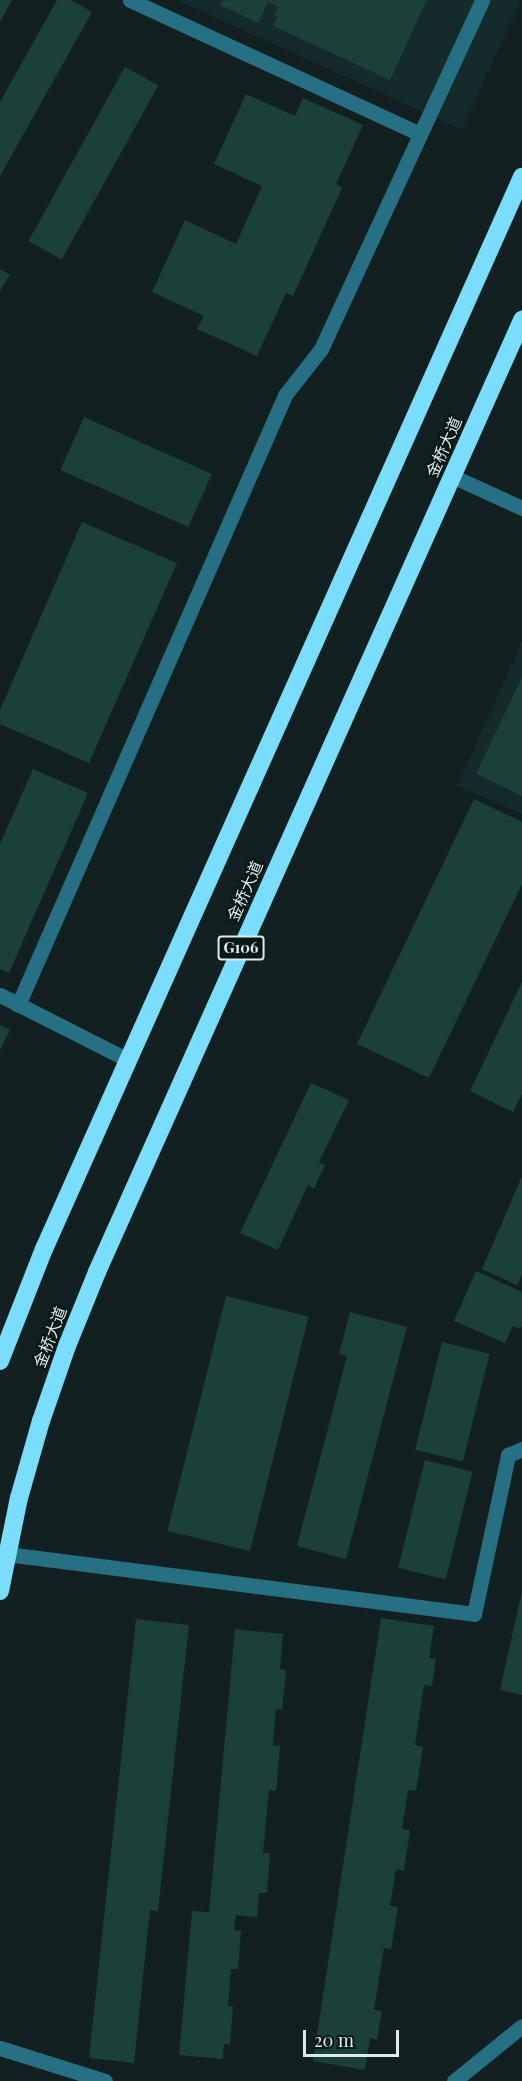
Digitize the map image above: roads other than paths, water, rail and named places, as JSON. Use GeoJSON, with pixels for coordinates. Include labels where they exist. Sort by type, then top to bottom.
{"type":"FeatureCollection","features":[{"type":"Feature","properties":{"kind":"highway"},"geometry":{"type":"LineString","coordinates":[[0,1361],[44,1249],[522,177]]}},
{"type":"Feature","properties":{"kind":"highway","name":"金桥大道"},"geometry":{"type":"LineString","coordinates":[[0,1591],[7,1554],[41,1421],[67,1346],[97,1272],[522,320]]}},
{"type":"Feature","properties":{"kind":"street"},"geometry":{"type":"LineString","coordinates":[[130,0],[420,135]]}},
{"type":"Feature","properties":{"kind":"street"},"geometry":{"type":"LineString","coordinates":[[18,1005],[285,395],[321,349],[482,0]]}},
{"type":"Feature","properties":{"kind":"street"},"geometry":{"type":"LineString","coordinates":[[452,476],[522,508]]}},
{"type":"Feature","properties":{"kind":"street"},"geometry":{"type":"LineString","coordinates":[[0,995],[128,1060]]}},
{"type":"Feature","properties":{"kind":"street"},"geometry":{"type":"LineString","coordinates":[[7,1554],[474,1614],[508,1455],[522,1449]]}},
{"type":"Feature","properties":{"kind":"street"},"geometry":{"type":"LineString","coordinates":[[454,2081],[522,2026]]}},
{"type":"Feature","properties":{"kind":"street"},"geometry":{"type":"LineString","coordinates":[[0,2048],[105,2081]]}}]}
